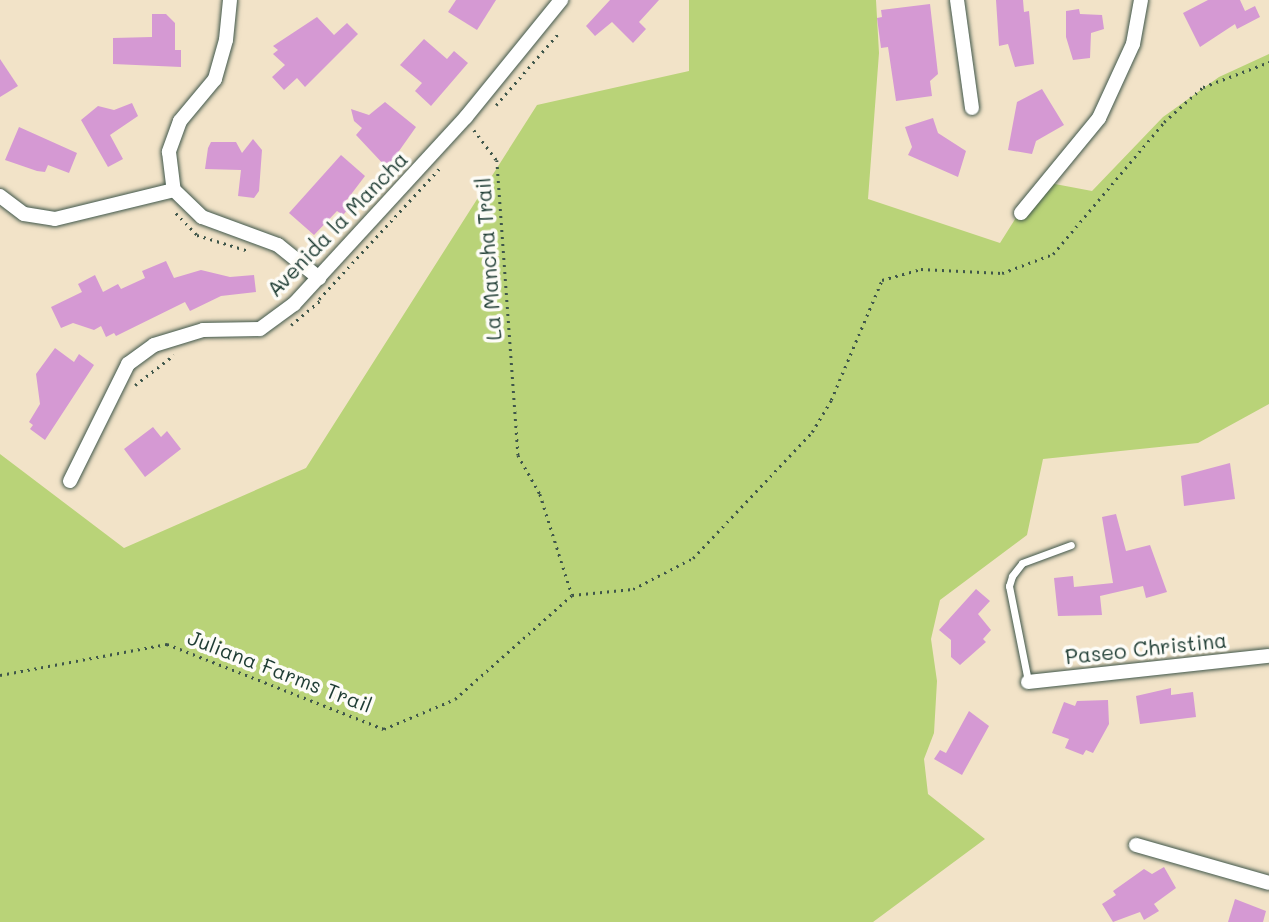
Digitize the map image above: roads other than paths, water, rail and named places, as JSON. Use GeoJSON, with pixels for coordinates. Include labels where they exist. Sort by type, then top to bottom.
{"type":"FeatureCollection","features":[{"type":"Feature","properties":{"kind":"street"},"geometry":{"type":"LineString","coordinates":[[230,0],[226,40],[215,79],[180,121],[169,152],[174,190],[202,217],[278,245],[319,278]]}},
{"type":"Feature","properties":{"kind":"street","name":"Avenida la Mancha"},"geometry":{"type":"LineString","coordinates":[[70,481],[128,364],[154,345],[203,330],[260,329],[308,290],[522,52],[561,0]]}},
{"type":"Feature","properties":{"kind":"street"},"geometry":{"type":"LineString","coordinates":[[957,0],[972,108]]}},
{"type":"Feature","properties":{"kind":"street"},"geometry":{"type":"LineString","coordinates":[[1021,213],[1099,118],[1133,44],[1141,0]]}},
{"type":"Feature","properties":{"kind":"street"},"geometry":{"type":"LineString","coordinates":[[0,196],[24,214],[55,219],[174,190]]}},
{"type":"Feature","properties":{"kind":"street","name":"Paseo Christina"},"geometry":{"type":"LineString","coordinates":[[1028,682],[1269,656]]}},
{"type":"Feature","properties":{"kind":"street"},"geometry":{"type":"LineString","coordinates":[[1136,845],[1269,883]]}},
{"type":"Feature","properties":{"kind":"lane"},"geometry":{"type":"LineString","coordinates":[[1028,682],[1009,586],[1012,576],[1022,564],[1071,545]]}}]}
